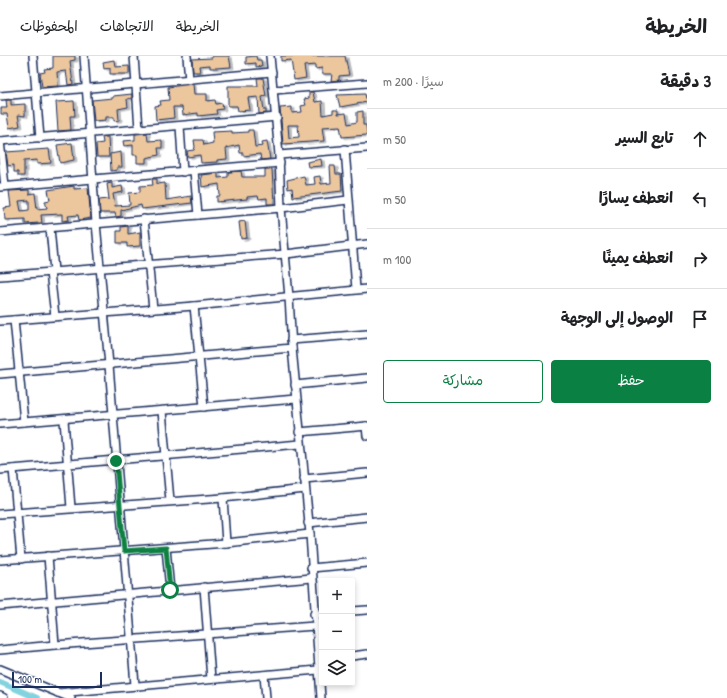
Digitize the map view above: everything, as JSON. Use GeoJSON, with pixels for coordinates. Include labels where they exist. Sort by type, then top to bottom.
{"type":"FeatureCollection","features":[{"type":"Feature","properties":{"kind":"street"},"geometry":{"type":"LineString","coordinates":[[33,56],[40,138]]}},
{"type":"Feature","properties":{"kind":"street"},"geometry":{"type":"LineString","coordinates":[[84,56],[96,223],[110,365],[116,461],[135,685]]}},
{"type":"Feature","properties":{"kind":"street"},"geometry":{"type":"LineString","coordinates":[[134,56],[139,129]]}},
{"type":"Feature","properties":{"kind":"street"},"geometry":{"type":"LineString","coordinates":[[187,56],[189,80]]}},
{"type":"Feature","properties":{"kind":"street"},"geometry":{"type":"LineString","coordinates":[[270,56],[277,117],[281,208],[286,254],[291,340],[310,534],[315,626],[319,652]]}},
{"type":"Feature","properties":{"kind":"street"},"geometry":{"type":"LineString","coordinates":[[0,96],[272,72]]}},
{"type":"Feature","properties":{"kind":"street"},"geometry":{"type":"LineString","coordinates":[[274,90],[367,83]]}},
{"type":"Feature","properties":{"kind":"street"},"geometry":{"type":"LineString","coordinates":[[277,117],[0,142],[3,187],[280,164]]}},
{"type":"Feature","properties":{"kind":"street"},"geometry":{"type":"LineString","coordinates":[[180,126],[183,172]]}},
{"type":"Feature","properties":{"kind":"street"},"geometry":{"type":"LineString","coordinates":[[279,155],[367,148]]}},
{"type":"Feature","properties":{"kind":"street"},"geometry":{"type":"LineString","coordinates":[[345,149],[356,290]]}},
{"type":"Feature","properties":{"kind":"street"},"geometry":{"type":"LineString","coordinates":[[194,171],[198,214]]}},
{"type":"Feature","properties":{"kind":"street"},"geometry":{"type":"LineString","coordinates":[[0,232],[281,208],[348,200]]}},
{"type":"Feature","properties":{"kind":"street"},"geometry":{"type":"LineString","coordinates":[[144,219],[153,309]]}},
{"type":"Feature","properties":{"kind":"street"},"geometry":{"type":"LineString","coordinates":[[50,228],[54,316]]}},
{"type":"Feature","properties":{"kind":"street"},"geometry":{"type":"LineString","coordinates":[[0,273],[0,276],[100,269],[286,254],[367,244]]}},
{"type":"Feature","properties":{"kind":"street"},"geometry":{"type":"LineString","coordinates":[[0,321],[194,306],[367,288]]}},
{"type":"Feature","properties":{"kind":"street"},"geometry":{"type":"LineString","coordinates":[[194,306],[204,407]]}},
{"type":"Feature","properties":{"kind":"street"},"geometry":{"type":"LineString","coordinates":[[14,320],[24,422]]}},
{"type":"Feature","properties":{"kind":"street"},"geometry":{"type":"LineString","coordinates":[[291,340],[367,334]]}},
{"type":"Feature","properties":{"kind":"street"},"geometry":{"type":"LineString","coordinates":[[0,374],[292,348]]}},
{"type":"Feature","properties":{"kind":"street"},"geometry":{"type":"LineString","coordinates":[[295,385],[367,378]]}},
{"type":"Feature","properties":{"kind":"street"},"geometry":{"type":"LineString","coordinates":[[0,424],[64,420],[296,399]]}},
{"type":"Feature","properties":{"kind":"street"},"geometry":{"type":"LineString","coordinates":[[162,411],[170,501]]}},
{"type":"Feature","properties":{"kind":"street"},"geometry":{"type":"LineString","coordinates":[[64,420],[71,508]]}},
{"type":"Feature","properties":{"kind":"street"},"geometry":{"type":"LineString","coordinates":[[299,432],[366,426],[367,436]]}},
{"type":"Feature","properties":{"kind":"street"},"geometry":{"type":"LineString","coordinates":[[0,470],[300,444]]}},
{"type":"Feature","properties":{"kind":"street"},"geometry":{"type":"LineString","coordinates":[[13,469],[21,559]]}},
{"type":"Feature","properties":{"kind":"street"},"geometry":{"type":"LineString","coordinates":[[304,479],[367,473]]}},
{"type":"Feature","properties":{"kind":"street"},"geometry":{"type":"LineString","coordinates":[[0,514],[223,498],[305,489]]}},
{"type":"Feature","properties":{"kind":"street"},"geometry":{"type":"LineString","coordinates":[[223,498],[226,543]]}},
{"type":"Feature","properties":{"kind":"street"},"geometry":{"type":"LineString","coordinates":[[308,523],[367,517]]}},
{"type":"Feature","properties":{"kind":"street"},"geometry":{"type":"LineString","coordinates":[[0,560],[226,543],[310,534]]}},
{"type":"Feature","properties":{"kind":"street"},"geometry":{"type":"LineString","coordinates":[[166,548],[170,590]]}},
{"type":"Feature","properties":{"kind":"street"},"geometry":{"type":"LineString","coordinates":[[48,556],[55,645]]}},
{"type":"Feature","properties":{"kind":"street"},"geometry":{"type":"LineString","coordinates":[[311,568],[367,563]]}},
{"type":"Feature","properties":{"kind":"street"},"geometry":{"type":"LineString","coordinates":[[0,606],[312,578]]}},
{"type":"Feature","properties":{"kind":"street"},"geometry":{"type":"LineString","coordinates":[[204,588],[211,679]]}},
{"type":"Feature","properties":{"kind":"street"},"geometry":{"type":"LineString","coordinates":[[355,611],[367,610]]}},
{"type":"Feature","properties":{"kind":"street"},"geometry":{"type":"LineString","coordinates":[[314,614],[319,614]]}},
{"type":"Feature","properties":{"kind":"street"},"geometry":{"type":"LineString","coordinates":[[0,650],[315,626]]}},
{"type":"Feature","properties":{"kind":"street"},"geometry":{"type":"LineString","coordinates":[[355,656],[367,654]]}},
{"type":"Feature","properties":{"kind":"street"},"geometry":{"type":"LineString","coordinates":[[319,664],[318,670],[321,698]]}},
{"type":"Feature","properties":{"kind":"street"},"geometry":{"type":"LineString","coordinates":[[0,669],[71,698]]}},
{"type":"Feature","properties":{"kind":"street"},"geometry":{"type":"LineString","coordinates":[[58,693],[318,670]]}},
{"type":"Feature","properties":{"kind":"street"},"geometry":{"type":"LineString","coordinates":[[264,675],[266,698]]}},
{"type":"Feature","properties":{"kind":"street"},"geometry":{"type":"LineString","coordinates":[[0,696],[4,698]]}},
{"type":"Feature","properties":{"kind":"building"},"geometry":{"type":"Polygon","coordinates":[[[53,56],[75,56],[75,60],[70,61],[73,84],[68,85],[66,71],[57,72],[58,86],[42,87],[40,73],[45,72],[44,69],[53,68],[53,56]]]}},
{"type":"Feature","properties":{"kind":"building"},"geometry":{"type":"Polygon","coordinates":[[[212,56],[229,56],[231,67],[210,68],[210,65],[199,66],[200,72],[193,72],[192,59],[212,58],[212,56]]]}},
{"type":"Feature","properties":{"kind":"building"},"geometry":{"type":"Polygon","coordinates":[[[256,56],[257,60],[261,60],[262,66],[256,67],[256,63],[246,64],[246,57],[256,56]]]}},
{"type":"Feature","properties":{"kind":"building"},"geometry":{"type":"Polygon","coordinates":[[[281,56],[345,56],[349,75],[339,76],[339,80],[331,81],[332,74],[322,74],[322,68],[315,69],[315,65],[304,66],[306,78],[294,80],[291,60],[281,61],[281,56]]]}},
{"type":"Feature","properties":{"kind":"building"},"geometry":{"type":"Polygon","coordinates":[[[114,60],[115,67],[129,66],[129,74],[110,74],[110,68],[104,69],[103,62],[114,60]]]}},
{"type":"Feature","properties":{"kind":"building"},"geometry":{"type":"Polygon","coordinates":[[[257,78],[263,78],[266,96],[262,97],[264,110],[266,110],[266,113],[259,114],[258,97],[248,98],[250,110],[238,111],[237,106],[228,106],[228,86],[258,86],[257,78]]]}},
{"type":"Feature","properties":{"kind":"building"},"geometry":{"type":"Polygon","coordinates":[[[193,84],[194,94],[207,94],[207,101],[215,100],[216,104],[222,103],[223,109],[216,110],[217,114],[198,116],[198,113],[183,115],[182,107],[173,107],[174,118],[156,120],[155,106],[161,105],[160,101],[169,100],[168,87],[193,84]]]}},
{"type":"Feature","properties":{"kind":"building"},"geometry":{"type":"Polygon","coordinates":[[[309,92],[313,92],[315,102],[322,101],[323,115],[333,113],[333,110],[338,110],[338,114],[346,113],[348,124],[357,122],[357,112],[363,111],[363,125],[366,125],[367,135],[342,137],[340,126],[322,127],[324,141],[283,144],[280,108],[292,107],[292,113],[302,112],[301,106],[306,105],[304,99],[309,98],[309,92]],[[288,125],[289,138],[299,137],[298,125],[288,125]]]}},
{"type":"Feature","properties":{"kind":"building"},"geometry":{"type":"Polygon","coordinates":[[[132,94],[132,98],[127,99],[128,107],[118,109],[119,120],[114,121],[114,117],[106,117],[106,120],[94,121],[92,100],[132,94]]]}},
{"type":"Feature","properties":{"kind":"building"},"geometry":{"type":"Polygon","coordinates":[[[365,94],[367,102],[340,107],[337,95],[365,94]]]}},
{"type":"Feature","properties":{"kind":"building"},"geometry":{"type":"Polygon","coordinates":[[[6,100],[11,100],[11,105],[25,104],[25,116],[18,115],[20,126],[9,128],[7,114],[1,114],[1,108],[7,108],[6,100]]]}},
{"type":"Feature","properties":{"kind":"building"},"geometry":{"type":"Polygon","coordinates":[[[74,101],[75,116],[70,116],[71,130],[58,131],[56,102],[74,101]]]}},
{"type":"Feature","properties":{"kind":"building"},"geometry":{"type":"Polygon","coordinates":[[[248,130],[253,130],[255,147],[263,146],[262,142],[267,141],[270,159],[261,160],[260,154],[243,156],[243,153],[240,153],[239,145],[226,148],[227,159],[217,160],[217,162],[201,163],[200,155],[188,157],[187,151],[194,150],[194,140],[203,140],[204,145],[213,143],[212,132],[232,131],[232,133],[248,132],[248,130]]]}},
{"type":"Feature","properties":{"kind":"building"},"geometry":{"type":"Polygon","coordinates":[[[147,133],[148,141],[162,140],[162,148],[158,148],[159,155],[146,158],[146,163],[137,163],[137,155],[133,155],[133,145],[124,146],[123,141],[135,140],[135,134],[147,133]]]}},
{"type":"Feature","properties":{"kind":"building"},"geometry":{"type":"Polygon","coordinates":[[[102,137],[108,137],[109,157],[97,157],[96,144],[103,143],[102,137]]]}},
{"type":"Feature","properties":{"kind":"building"},"geometry":{"type":"Polygon","coordinates":[[[72,143],[74,160],[60,163],[57,145],[72,143]]]}},
{"type":"Feature","properties":{"kind":"building"},"geometry":{"type":"Polygon","coordinates":[[[49,149],[51,163],[37,164],[37,160],[24,161],[24,176],[18,176],[18,172],[14,172],[14,165],[8,166],[6,152],[49,149]]]}},
{"type":"Feature","properties":{"kind":"building"},"geometry":{"type":"Polygon","coordinates":[[[121,152],[122,167],[117,167],[117,170],[111,171],[110,154],[121,152]]]}},
{"type":"Feature","properties":{"kind":"building"},"geometry":{"type":"Polygon","coordinates":[[[321,159],[322,166],[308,167],[307,162],[321,159]]]}},
{"type":"Feature","properties":{"kind":"building"},"geometry":{"type":"Polygon","coordinates":[[[330,166],[335,166],[336,174],[341,174],[342,191],[293,197],[292,188],[288,189],[287,180],[304,176],[306,185],[315,184],[314,177],[320,176],[321,184],[331,183],[330,166]]]}},
{"type":"Feature","properties":{"kind":"building"},"geometry":{"type":"Polygon","coordinates":[[[265,169],[272,169],[274,204],[267,204],[267,198],[259,199],[258,196],[247,197],[247,199],[217,202],[217,196],[220,196],[219,184],[202,187],[201,175],[218,173],[218,178],[228,177],[228,172],[241,171],[242,177],[265,177],[265,169]]]}},
{"type":"Feature","properties":{"kind":"building"},"geometry":{"type":"Polygon","coordinates":[[[152,179],[157,179],[157,184],[165,183],[166,200],[191,196],[192,203],[142,209],[141,205],[121,210],[121,216],[116,217],[115,213],[100,213],[99,200],[109,199],[107,184],[112,183],[112,188],[122,186],[123,192],[113,194],[115,206],[130,205],[129,193],[140,192],[140,186],[153,185],[152,179]]]}},
{"type":"Feature","properties":{"kind":"building"},"geometry":{"type":"Polygon","coordinates":[[[74,186],[74,189],[88,188],[91,218],[79,220],[78,215],[68,216],[69,220],[62,221],[62,214],[41,215],[42,223],[25,224],[25,219],[5,220],[4,208],[11,207],[9,191],[29,190],[29,194],[35,193],[37,209],[47,208],[45,201],[50,200],[48,190],[74,186]],[[29,200],[19,201],[21,211],[29,210],[29,200]]]}},
{"type":"Feature","properties":{"kind":"building"},"geometry":{"type":"Polygon","coordinates":[[[245,221],[247,238],[241,239],[239,222],[245,221]]]}},
{"type":"Feature","properties":{"kind":"building"},"geometry":{"type":"Polygon","coordinates":[[[128,226],[128,234],[140,232],[140,246],[127,247],[127,243],[117,243],[117,231],[121,231],[121,227],[128,226]]]}},
{"type":"Feature","properties":{"kind":"waterway"},"geometry":{"type":"LineString","coordinates":[[0,682],[37,698]]}},
{"type":"Feature","properties":{"kind":"route"},"geometry":{"type":"LineString","coordinates":[[116,461],[124,551],[166,548],[170,590]]}}]}
